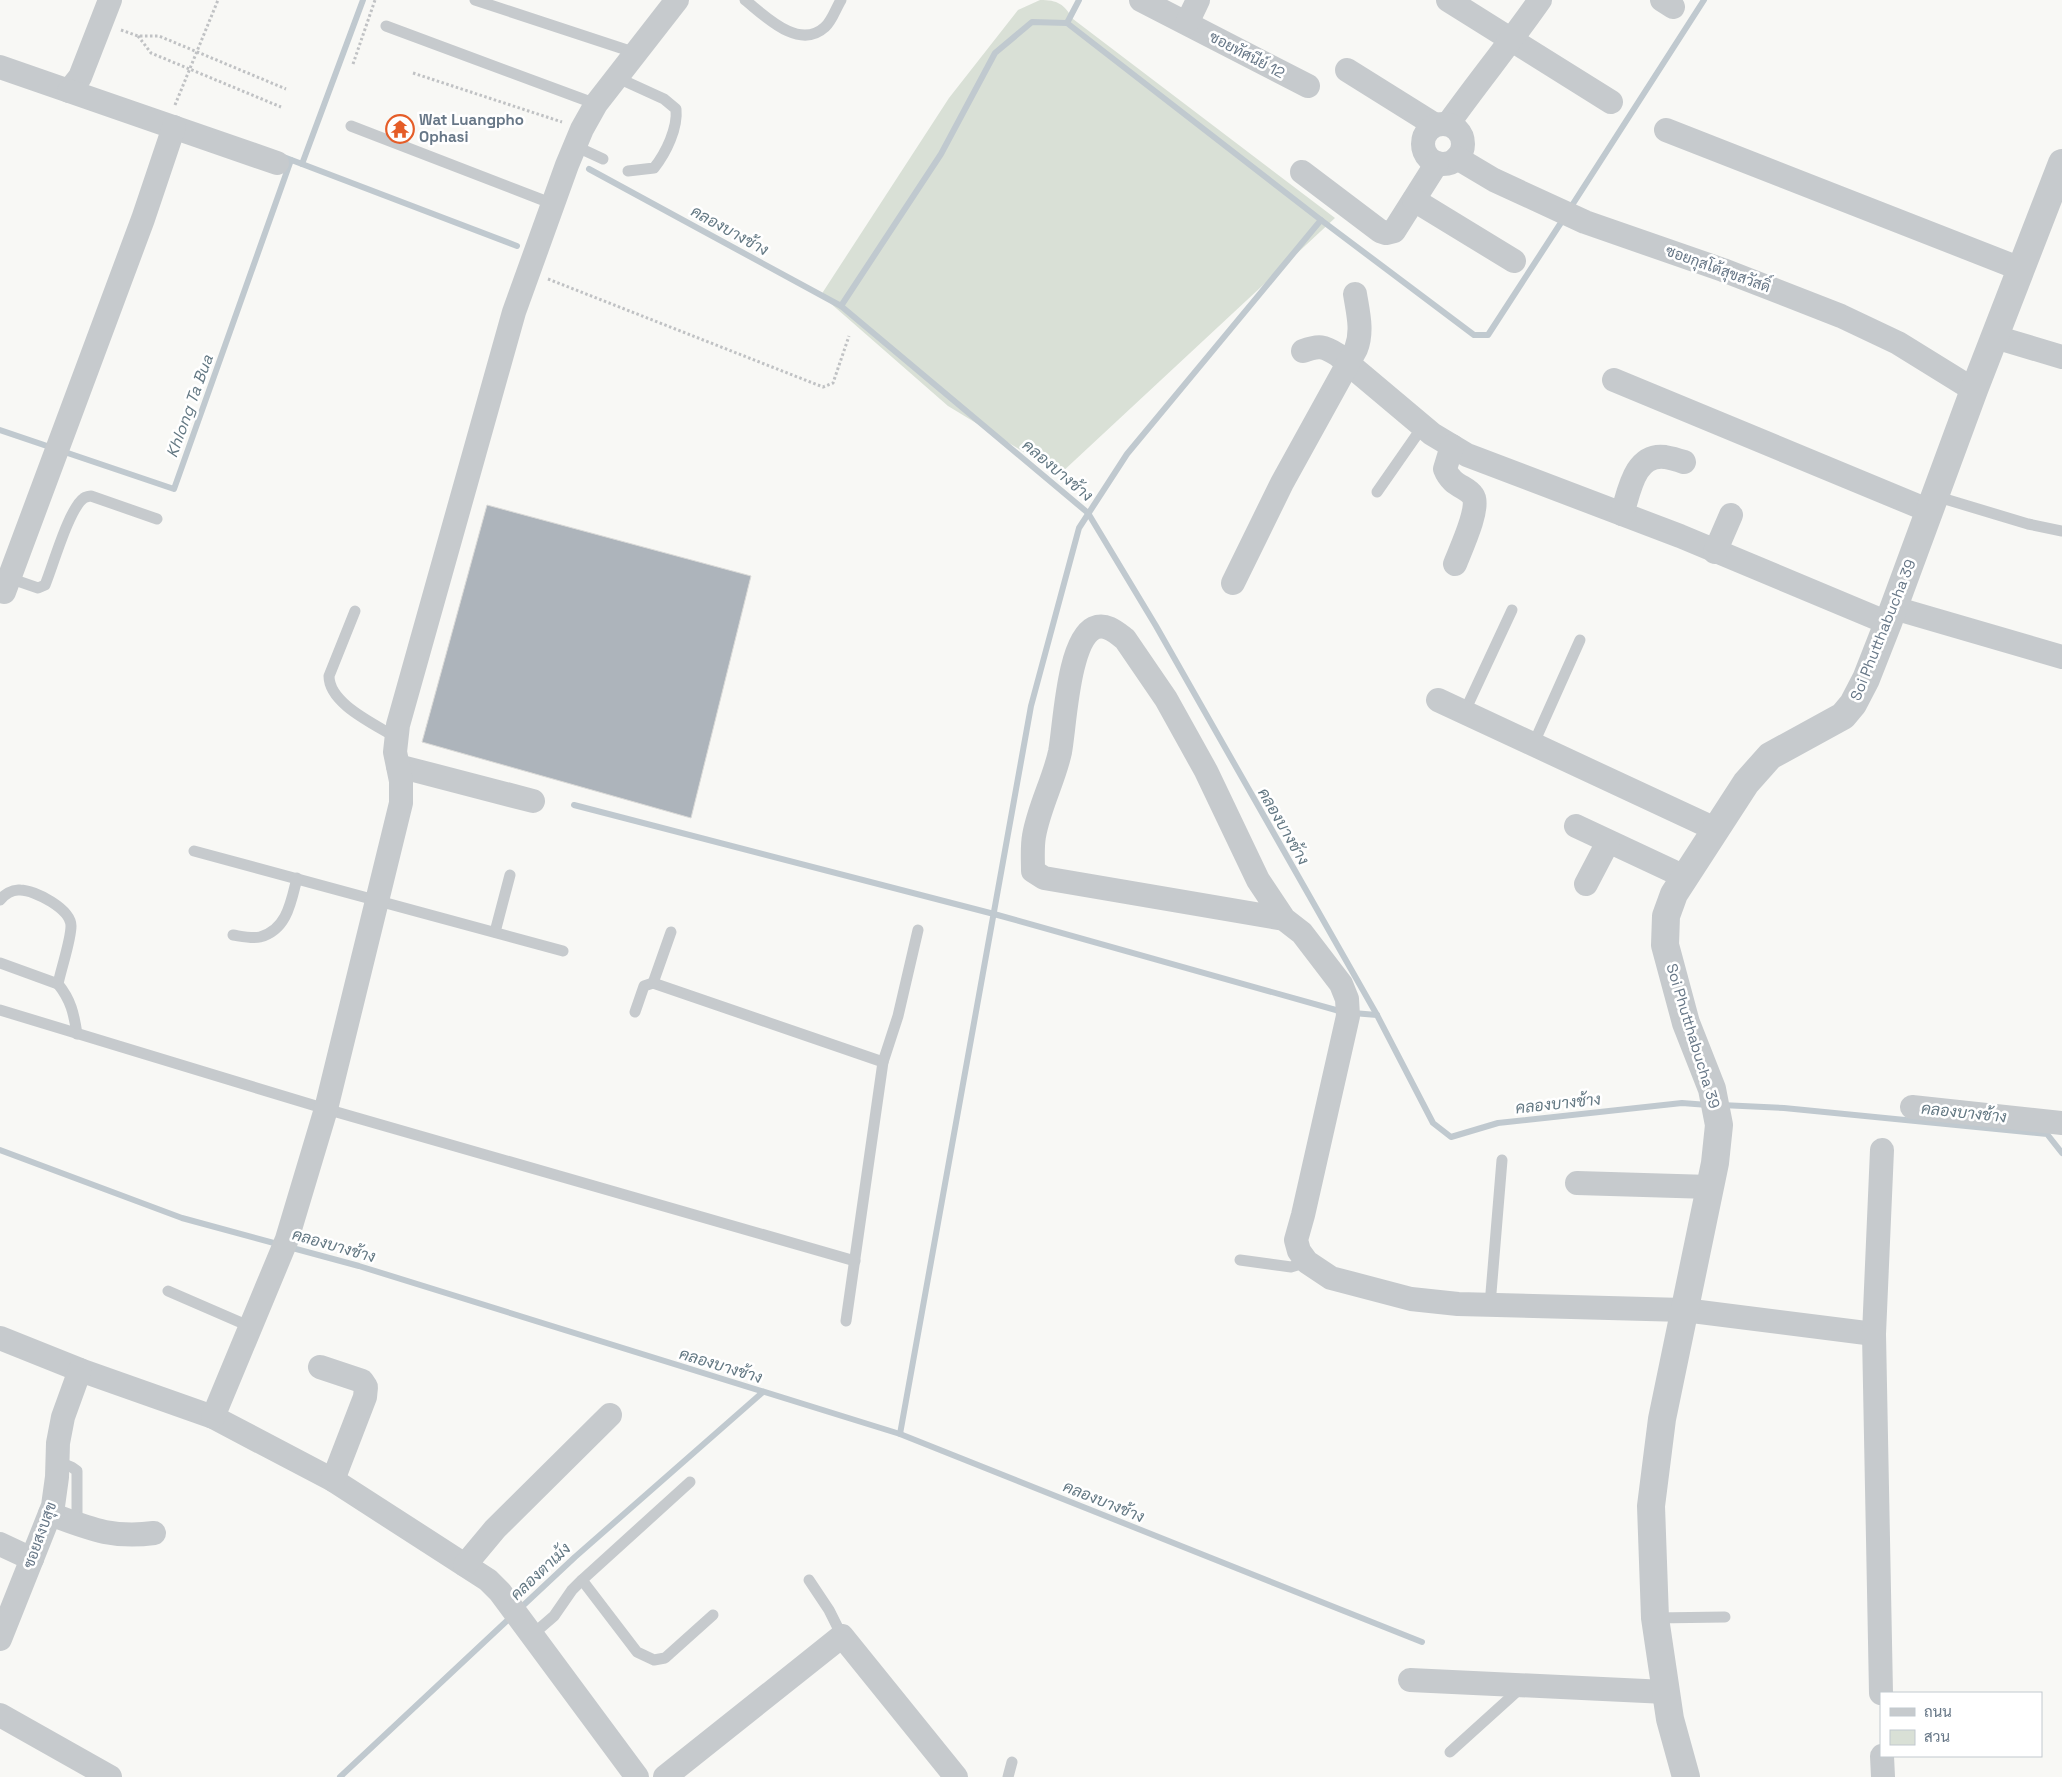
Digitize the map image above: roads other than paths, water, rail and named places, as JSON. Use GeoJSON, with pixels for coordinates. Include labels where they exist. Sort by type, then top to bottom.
{"type":"FeatureCollection","features":[{"type":"Feature","properties":{"kind":"street"},"geometry":{"type":"LineString","coordinates":[[73,86],[110,0]]}},
{"type":"Feature","properties":{"kind":"street"},"geometry":{"type":"LineString","coordinates":[[213,1416],[279,1261],[326,1109],[401,803],[395,752],[398,725],[509,331],[552,204],[579,137],[596,104],[677,0]]}},
{"type":"Feature","properties":{"kind":"street","name":"ซอยทัศนีย์ 12"},"geometry":{"type":"LineString","coordinates":[[1141,0],[1308,86]]}},
{"type":"Feature","properties":{"kind":"street"},"geometry":{"type":"LineString","coordinates":[[1187,23],[1198,0]]}},
{"type":"Feature","properties":{"kind":"street"},"geometry":{"type":"LineString","coordinates":[[1448,0],[1611,102]]}},
{"type":"Feature","properties":{"kind":"street","name":"ซอยกุสโต้สุขสวัสดิ์"},"geometry":{"type":"LineString","coordinates":[[1540,0],[1512,40],[1474,88],[1442,124],[1429,130],[1424,136],[1425,152],[1430,159],[1447,160],[1585,222],[1723,270],[1841,316],[1898,343],[1974,390]]}},
{"type":"Feature","properties":{"kind":"street"},"geometry":{"type":"LineString","coordinates":[[0,67],[73,86],[173,120],[277,163]]}},
{"type":"Feature","properties":{"kind":"street"},"geometry":{"type":"LineString","coordinates":[[1302,172],[1380,231],[1386,233],[1394,231],[1414,200],[1447,160],[1461,152],[1462,138],[1459,132],[1347,70]]}},
{"type":"Feature","properties":{"kind":"street"},"geometry":{"type":"LineString","coordinates":[[6,585],[142,219],[173,120]]}},
{"type":"Feature","properties":{"kind":"street"},"geometry":{"type":"LineString","coordinates":[[1666,130],[2021,269]]}},
{"type":"Feature","properties":{"kind":"street","name":"Soi Phutthabucha 39"},"geometry":{"type":"LineString","coordinates":[[1686,1777],[1670,1719],[1655,1618],[1651,1506],[1662,1419],[1715,1163],[1719,1124],[1712,1088],[1686,1023],[1665,945],[1666,916],[1674,894],[1684,877],[1746,783],[1770,756],[1843,716],[1853,704],[1866,679],[1891,616],[1974,390],[2062,163]]}},
{"type":"Feature","properties":{"kind":"street"},"geometry":{"type":"LineString","coordinates":[[1414,200],[1514,261]]}},
{"type":"Feature","properties":{"kind":"street"},"geometry":{"type":"LineString","coordinates":[[1233,583],[1282,483],[1348,364],[1360,338],[1355,294]]}},
{"type":"Feature","properties":{"kind":"street"},"geometry":{"type":"LineString","coordinates":[[1995,337],[2062,357]]}},
{"type":"Feature","properties":{"kind":"street"},"geometry":{"type":"LineString","coordinates":[[1303,351],[1315,346],[1322,347],[1338,355],[1423,426],[1467,456],[1622,514],[1715,552],[1891,616],[2062,657]]}},
{"type":"Feature","properties":{"kind":"street"},"geometry":{"type":"LineString","coordinates":[[1614,380],[1932,504]]}},
{"type":"Feature","properties":{"kind":"street"},"geometry":{"type":"LineString","coordinates":[[1452,446],[1445,469],[1448,478],[1473,495],[1475,501],[1472,520],[1455,564]]}},
{"type":"Feature","properties":{"kind":"street"},"geometry":{"type":"LineString","coordinates":[[1622,514],[1634,475],[1648,459],[1663,457],[1684,462]]}},
{"type":"Feature","properties":{"kind":"street"},"geometry":{"type":"LineString","coordinates":[[1715,552],[1731,515]]}},
{"type":"Feature","properties":{"kind":"street"},"geometry":{"type":"LineString","coordinates":[[1284,919],[1044,878],[1033,871],[1034,836],[1060,753],[1068,684],[1082,642],[1093,629],[1104,626],[1117,632],[1125,639],[1166,699],[1206,771],[1258,880],[1284,919],[1302,933],[1341,984],[1347,1008],[1308,1196],[1296,1240],[1299,1250],[1307,1262],[1331,1278],[1411,1299],[1458,1304],[1684,1310],[1874,1334]]}},
{"type":"Feature","properties":{"kind":"street"},"geometry":{"type":"LineString","coordinates":[[1438,700],[1715,829]]}},
{"type":"Feature","properties":{"kind":"street"},"geometry":{"type":"LineString","coordinates":[[398,766],[533,800]]}},
{"type":"Feature","properties":{"kind":"street"},"geometry":{"type":"LineString","coordinates":[[1576,826],[1684,877]]}},
{"type":"Feature","properties":{"kind":"street"},"geometry":{"type":"LineString","coordinates":[[1586,884],[1608,842]]}},
{"type":"Feature","properties":{"kind":"street"},"geometry":{"type":"LineString","coordinates":[[1912,1108],[2062,1123]]}},
{"type":"Feature","properties":{"kind":"street"},"geometry":{"type":"LineString","coordinates":[[1881,1692],[1874,1334],[1882,1150]]}},
{"type":"Feature","properties":{"kind":"street"},"geometry":{"type":"LineString","coordinates":[[1578,1183],[1710,1187]]}},
{"type":"Feature","properties":{"kind":"street"},"geometry":{"type":"LineString","coordinates":[[0,1338],[80,1370],[213,1416],[333,1480],[488,1580],[500,1592],[526,1626],[637,1777]]}},
{"type":"Feature","properties":{"kind":"street"},"geometry":{"type":"LineString","coordinates":[[320,1367],[362,1381],[366,1387],[365,1397],[333,1480]]}},
{"type":"Feature","properties":{"kind":"street","name":"ซอยสงบสุข"},"geometry":{"type":"LineString","coordinates":[[0,1639],[50,1514],[57,1477],[58,1443],[63,1417],[80,1370]]}},
{"type":"Feature","properties":{"kind":"street"},"geometry":{"type":"LineString","coordinates":[[465,1565],[495,1529],[610,1415]]}},
{"type":"Feature","properties":{"kind":"street"},"geometry":{"type":"LineString","coordinates":[[50,1514],[115,1535],[134,1536],[154,1533]]}},
{"type":"Feature","properties":{"kind":"street"},"geometry":{"type":"LineString","coordinates":[[0,1544],[32,1559]]}},
{"type":"Feature","properties":{"kind":"street"},"geometry":{"type":"LineString","coordinates":[[666,1777],[842,1636],[956,1777]]}},
{"type":"Feature","properties":{"kind":"street"},"geometry":{"type":"LineString","coordinates":[[1410,1680],[1666,1692]]}},
{"type":"Feature","properties":{"kind":"street"},"geometry":{"type":"LineString","coordinates":[[0,1715],[110,1777]]}},
{"type":"Feature","properties":{"kind":"street"},"geometry":{"type":"LineString","coordinates":[[1882,1757],[1883,1777]]}},
{"type":"Feature","properties":{"kind":"lane"},"geometry":{"type":"LineString","coordinates":[[475,0],[636,53]]}},
{"type":"Feature","properties":{"kind":"lane"},"geometry":{"type":"LineString","coordinates":[[744,0],[778,26],[797,35],[811,34],[826,26],[841,0]]}},
{"type":"Feature","properties":{"kind":"lane"},"geometry":{"type":"LineString","coordinates":[[386,26],[596,104]]}},
{"type":"Feature","properties":{"kind":"lane"},"geometry":{"type":"LineString","coordinates":[[618,78],[664,99],[676,109],[677,119],[662,158],[654,168],[628,171]]}},
{"type":"Feature","properties":{"kind":"lane"},"geometry":{"type":"LineString","coordinates":[[351,126],[552,204]]}},
{"type":"Feature","properties":{"kind":"lane"},"geometry":{"type":"LineString","coordinates":[[579,137],[603,159]]}},
{"type":"Feature","properties":{"kind":"lane"},"geometry":{"type":"LineString","coordinates":[[1377,492],[1423,426]]}},
{"type":"Feature","properties":{"kind":"lane"},"geometry":{"type":"LineString","coordinates":[[6,585],[38,588],[45,585],[64,534],[77,506],[84,497],[91,496],[157,519]]}},
{"type":"Feature","properties":{"kind":"lane"},"geometry":{"type":"LineString","coordinates":[[1932,504],[2062,531]]}},
{"type":"Feature","properties":{"kind":"lane"},"geometry":{"type":"LineString","coordinates":[[1464,713],[1512,610]]}},
{"type":"Feature","properties":{"kind":"lane"},"geometry":{"type":"LineString","coordinates":[[355,611],[328,676],[329,684],[336,697],[358,714],[397,738]]}},
{"type":"Feature","properties":{"kind":"lane"},"geometry":{"type":"LineString","coordinates":[[1533,745],[1580,640]]}},
{"type":"Feature","properties":{"kind":"lane"},"geometry":{"type":"LineString","coordinates":[[194,851],[563,951]]}},
{"type":"Feature","properties":{"kind":"lane"},"geometry":{"type":"LineString","coordinates":[[495,932],[510,875]]}},
{"type":"Feature","properties":{"kind":"lane"},"geometry":{"type":"LineString","coordinates":[[232,935],[259,938],[278,928],[290,911],[297,878]]}},
{"type":"Feature","properties":{"kind":"lane"},"geometry":{"type":"LineString","coordinates":[[0,900],[4,894],[19,889],[41,896],[59,907],[67,915],[71,925],[58,984]]}},
{"type":"Feature","properties":{"kind":"lane"},"geometry":{"type":"LineString","coordinates":[[846,1320],[883,1062],[898,1016],[918,930]]}},
{"type":"Feature","properties":{"kind":"lane"},"geometry":{"type":"LineString","coordinates":[[653,983],[671,932]]}},
{"type":"Feature","properties":{"kind":"lane"},"geometry":{"type":"LineString","coordinates":[[0,963],[58,984],[68,996],[74,1010],[77,1034]]}},
{"type":"Feature","properties":{"kind":"lane"},"geometry":{"type":"LineString","coordinates":[[635,1012],[644,986],[653,983],[883,1062]]}},
{"type":"Feature","properties":{"kind":"lane"},"geometry":{"type":"LineString","coordinates":[[0,1010],[326,1109],[855,1261]]}},
{"type":"Feature","properties":{"kind":"lane"},"geometry":{"type":"LineString","coordinates":[[1490,1305],[1502,1160]]}},
{"type":"Feature","properties":{"kind":"lane"},"geometry":{"type":"LineString","coordinates":[[1240,1260],[1291,1267],[1307,1262]]}},
{"type":"Feature","properties":{"kind":"lane"},"geometry":{"type":"LineString","coordinates":[[168,1291],[251,1327]]}},
{"type":"Feature","properties":{"kind":"lane"},"geometry":{"type":"LineString","coordinates":[[57,1466],[64,1464],[71,1466],[77,1471],[77,1524]]}},
{"type":"Feature","properties":{"kind":"lane"},"geometry":{"type":"LineString","coordinates":[[526,1626],[554,1616],[572,1590],[582,1580],[690,1482]]}},
{"type":"Feature","properties":{"kind":"lane"},"geometry":{"type":"LineString","coordinates":[[582,1580],[637,1652],[654,1660],[665,1658],[713,1615]]}},
{"type":"Feature","properties":{"kind":"lane"},"geometry":{"type":"LineString","coordinates":[[809,1580],[830,1610],[842,1636]]}},
{"type":"Feature","properties":{"kind":"lane"},"geometry":{"type":"LineString","coordinates":[[1655,1618],[1725,1617]]}},
{"type":"Feature","properties":{"kind":"lane"},"geometry":{"type":"LineString","coordinates":[[1450,1752],[1524,1685]]}},
{"type":"Feature","properties":{"kind":"lane"},"geometry":{"type":"LineString","coordinates":[[1008,1777],[1012,1762]]}},
{"type":"Feature","properties":{"kind":"waterway"},"geometry":{"type":"LineString","coordinates":[[302,164],[363,0]]}},
{"type":"Feature","properties":{"kind":"waterway"},"geometry":{"type":"LineString","coordinates":[[841,306],[941,154],[995,53],[1032,22],[1067,23],[1079,0]]}},
{"type":"Feature","properties":{"kind":"waterway"},"geometry":{"type":"LineString","coordinates":[[1569,210],[1704,0]]}},
{"type":"Feature","properties":{"kind":"waterway"},"geometry":{"type":"LineString","coordinates":[[1067,23],[1321,220],[1474,335],[1488,335],[1564,218]]}},
{"type":"Feature","properties":{"kind":"waterway"},"geometry":{"type":"LineString","coordinates":[[281,156],[517,246]]}},
{"type":"Feature","properties":{"kind":"waterway","name":"Khlong Ta Bua"},"geometry":{"type":"LineString","coordinates":[[0,430],[174,489],[291,160]]}},
{"type":"Feature","properties":{"kind":"waterway","name":"คลองบางช้าง"},"geometry":{"type":"LineString","coordinates":[[589,169],[841,306],[1088,513],[1156,626],[1377,1015],[1433,1123],[1451,1137],[1498,1123],[1682,1103],[1708,1105]]}},
{"type":"Feature","properties":{"kind":"waterway"},"geometry":{"type":"LineString","coordinates":[[900,1434],[1031,706],[1079,528],[1127,454],[1321,220]]}},
{"type":"Feature","properties":{"kind":"waterway"},"geometry":{"type":"LineString","coordinates":[[574,805],[994,914],[1343,1012]]}},
{"type":"Feature","properties":{"kind":"waterway"},"geometry":{"type":"LineString","coordinates":[[1353,1013],[1377,1015]]}},
{"type":"Feature","properties":{"kind":"waterway","name":"คลองบางช้าง"},"geometry":{"type":"LineString","coordinates":[[1721,1105],[1784,1108],[2047,1134],[2062,1153]]}},
{"type":"Feature","properties":{"kind":"waterway","name":"คลองบางช้าง"},"geometry":{"type":"LineString","coordinates":[[0,1150],[182,1218],[359,1266],[900,1434],[1422,1642]]}},
{"type":"Feature","properties":{"kind":"waterway","name":"คลองตาเม้ง"},"geometry":{"type":"LineString","coordinates":[[340,1777],[575,1557],[763,1392]]}},
{"type":"Feature","properties":{"kind":"place","name":"Wat Luangpho Ophasi"},"geometry":{"type":"Point","coordinates":[400,129]}}]}
